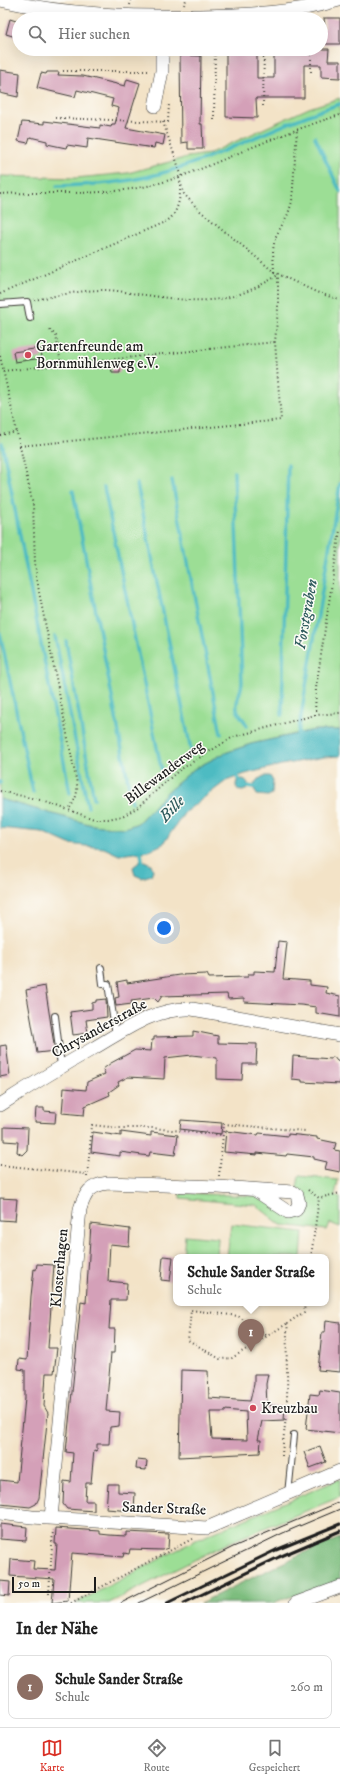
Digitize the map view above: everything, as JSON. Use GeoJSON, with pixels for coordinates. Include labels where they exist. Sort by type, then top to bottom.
{"type":"FeatureCollection","features":[{"type":"Feature","properties":{"kind":"street"},"geometry":{"type":"LineString","coordinates":[[0,0],[24,6],[75,12]]}},
{"type":"Feature","properties":{"kind":"street"},"geometry":{"type":"LineString","coordinates":[[275,12],[312,7],[339,0]]}},
{"type":"Feature","properties":{"kind":"street"},"geometry":{"type":"LineString","coordinates":[[155,106],[162,71],[162,56]]}},
{"type":"Feature","properties":{"kind":"street","name":"Chrysanderstraße"},"geometry":{"type":"LineString","coordinates":[[0,1105],[62,1066],[155,1014],[183,1008],[340,1035]]}},
{"type":"Feature","properties":{"kind":"street"},"geometry":{"type":"LineString","coordinates":[[89,1189],[98,1184],[108,1183],[218,1187],[293,1192],[298,1196],[299,1203],[296,1210],[288,1212],[255,1190]]}},
{"type":"Feature","properties":{"kind":"street","name":"Klosterhagen"},"geometry":{"type":"LineString","coordinates":[[52,1518],[80,1209],[84,1196],[89,1189]]}},
{"type":"Feature","properties":{"kind":"street","name":"Sander Straße"},"geometry":{"type":"LineString","coordinates":[[0,1513],[52,1518],[207,1528],[340,1471]]}},
{"type":"Feature","properties":{"kind":"street"},"geometry":{"type":"LineString","coordinates":[[296,1603],[340,1587]]}},
{"type":"Feature","properties":{"kind":"lane"},"geometry":{"type":"LineString","coordinates":[[0,304],[27,302],[30,318]]}},
{"type":"Feature","properties":{"kind":"lane"},"geometry":{"type":"LineString","coordinates":[[100,968],[103,984],[108,984],[116,1035]]}},
{"type":"Feature","properties":{"kind":"lane"},"geometry":{"type":"LineString","coordinates":[[55,1016],[62,1066]]}},
{"type":"Feature","properties":{"kind":"lane"},"geometry":{"type":"LineString","coordinates":[[288,1494],[294,1435]]}},
{"type":"Feature","properties":{"kind":"path"},"geometry":{"type":"LineString","coordinates":[[214,120],[215,56]]}},
{"type":"Feature","properties":{"kind":"path"},"geometry":{"type":"LineString","coordinates":[[263,106],[264,56]]}},
{"type":"Feature","properties":{"kind":"path"},"geometry":{"type":"LineString","coordinates":[[311,56],[311,72]]}},
{"type":"Feature","properties":{"kind":"path"},"geometry":{"type":"LineString","coordinates":[[63,71],[162,71]]}},
{"type":"Feature","properties":{"kind":"path"},"geometry":{"type":"LineString","coordinates":[[0,194],[85,194],[118,191],[178,178],[297,129],[340,114]]}},
{"type":"Feature","properties":{"kind":"path"},"geometry":{"type":"LineString","coordinates":[[56,118],[163,122],[182,177]]}},
{"type":"Feature","properties":{"kind":"path"},"geometry":{"type":"LineString","coordinates":[[274,272],[272,250],[275,238],[288,214],[292,202],[297,129]]}},
{"type":"Feature","properties":{"kind":"path"},"geometry":{"type":"LineString","coordinates":[[178,178],[184,194],[199,210],[274,272],[340,300]]}},
{"type":"Feature","properties":{"kind":"path"},"geometry":{"type":"LineString","coordinates":[[0,294],[167,221],[172,217],[177,207],[180,195],[180,184]]}},
{"type":"Feature","properties":{"kind":"path"},"geometry":{"type":"LineString","coordinates":[[27,302],[76,292],[105,290],[186,300],[210,301],[237,296],[256,289],[278,275]]}},
{"type":"Feature","properties":{"kind":"path"},"geometry":{"type":"LineString","coordinates":[[20,446],[281,420],[275,342],[278,309],[278,275]]}},
{"type":"Feature","properties":{"kind":"path"},"geometry":{"type":"LineString","coordinates":[[50,330],[56,336],[61,365]]}},
{"type":"Feature","properties":{"kind":"path"},"geometry":{"type":"LineString","coordinates":[[3,371],[275,342]]}},
{"type":"Feature","properties":{"kind":"path"},"geometry":{"type":"LineString","coordinates":[[0,357],[33,505],[35,563],[39,592],[77,784],[78,792],[74,803],[69,809]]}},
{"type":"Feature","properties":{"kind":"path"},"geometry":{"type":"LineString","coordinates":[[0,435],[17,432]]}},
{"type":"Feature","properties":{"kind":"path"},"geometry":{"type":"LineString","coordinates":[[315,715],[316,688],[340,530]]}},
{"type":"Feature","properties":{"kind":"path","name":"Billewanderweg"},"geometry":{"type":"LineString","coordinates":[[0,791],[40,800],[94,819],[108,819],[123,816],[138,807],[178,771],[233,737],[315,715],[340,713]]}},
{"type":"Feature","properties":{"kind":"path"},"geometry":{"type":"LineString","coordinates":[[218,1187],[224,1124],[305,1131]]}},
{"type":"Feature","properties":{"kind":"path"},"geometry":{"type":"LineString","coordinates":[[89,1189],[86,1174],[92,1125],[119,1128],[152,1128],[223,1135]]}},
{"type":"Feature","properties":{"kind":"path"},"geometry":{"type":"LineString","coordinates":[[0,1165],[86,1174]]}},
{"type":"Feature","properties":{"kind":"path"},"geometry":{"type":"LineString","coordinates":[[293,1192],[299,1183],[319,1198]]}},
{"type":"Feature","properties":{"kind":"path"},"geometry":{"type":"LineString","coordinates":[[319,1198],[340,1193]]}},
{"type":"Feature","properties":{"kind":"path"},"geometry":{"type":"LineString","coordinates":[[311,1254],[319,1198]]}},
{"type":"Feature","properties":{"kind":"path"},"geometry":{"type":"LineString","coordinates":[[266,1335],[238,1316],[191,1310],[188,1340],[220,1359],[232,1358],[266,1335],[288,1323],[304,1312],[305,1306]]}},
{"type":"Feature","properties":{"kind":"path"},"geometry":{"type":"LineString","coordinates":[[282,1458],[283,1435],[286,1424],[286,1341],[288,1323]]}},
{"type":"Feature","properties":{"kind":"path"},"geometry":{"type":"LineString","coordinates":[[49,1594],[52,1518]]}},
{"type":"Feature","properties":{"kind":"path"},"geometry":{"type":"LineString","coordinates":[[71,1603],[192,1539],[207,1528]]}},
{"type":"Feature","properties":{"kind":"green space"},"geometry":{"type":"Polygon","coordinates":[[[340,98],[340,730],[314,730],[251,744],[225,753],[194,769],[166,793],[138,823],[125,828],[92,825],[0,799],[0,176],[76,178],[128,173],[188,157],[208,154],[309,108],[340,98]]]}},
{"type":"Feature","properties":{"kind":"green space"},"geometry":{"type":"Polygon","coordinates":[[[299,1176],[338,1180],[335,1195],[340,1198],[340,1227],[330,1223],[327,1230],[281,1225],[256,1205],[180,1198],[180,1193],[254,1196],[297,1216],[304,1205],[304,1198],[297,1188],[299,1176]]]}},
{"type":"Feature","properties":{"kind":"green space"},"geometry":{"type":"Polygon","coordinates":[[[231,1224],[303,1232],[301,1254],[227,1254],[231,1224]]]}},
{"type":"Feature","properties":{"kind":"green space"},"geometry":{"type":"Polygon","coordinates":[[[185,1235],[218,1238],[217,1254],[183,1254],[185,1235]]]}},
{"type":"Feature","properties":{"kind":"green space"},"geometry":{"type":"Polygon","coordinates":[[[340,1479],[340,1497],[230,1542],[109,1603],[76,1603],[196,1540],[340,1479]]]}},
{"type":"Feature","properties":{"kind":"green space"},"geometry":{"type":"Polygon","coordinates":[[[340,1538],[340,1584],[273,1603],[200,1603],[303,1553],[340,1538]]]}},
{"type":"Feature","properties":{"kind":"water","name":"Bille"},"geometry":{"type":"Polygon","coordinates":[[[314,730],[340,730],[340,756],[324,757],[281,765],[245,774],[226,781],[185,812],[163,844],[148,851],[119,855],[104,848],[69,844],[42,832],[0,828],[0,799],[92,825],[125,828],[138,823],[166,793],[194,769],[225,753],[251,744],[314,730]]]}},
{"type":"Feature","properties":{"kind":"water"},"geometry":{"type":"Polygon","coordinates":[[[264,776],[270,776],[273,781],[272,794],[268,796],[257,795],[253,787],[257,780],[264,776]]]}},
{"type":"Feature","properties":{"kind":"water"},"geometry":{"type":"Polygon","coordinates":[[[240,779],[244,779],[248,785],[244,791],[240,791],[236,787],[236,783],[240,779]]]}},
{"type":"Feature","properties":{"kind":"water"},"geometry":{"type":"Polygon","coordinates":[[[142,860],[151,864],[153,870],[151,875],[142,878],[135,875],[133,867],[142,860]]]}},
{"type":"Feature","properties":{"kind":"building"},"geometry":{"type":"Polygon","coordinates":[[[328,18],[340,18],[340,44],[328,44],[328,18]]]}},
{"type":"Feature","properties":{"kind":"building"},"geometry":{"type":"Polygon","coordinates":[[[10,19],[12,20],[12,36],[6,34],[10,19]]]}},
{"type":"Feature","properties":{"kind":"building"},"geometry":{"type":"Polygon","coordinates":[[[329,49],[328,61],[340,61],[340,78],[321,77],[321,65],[304,65],[304,98],[256,98],[257,118],[226,117],[226,56],[257,56],[257,78],[274,78],[274,56],[328,56],[329,49]]]}},
{"type":"Feature","properties":{"kind":"building"},"geometry":{"type":"Polygon","coordinates":[[[180,56],[201,56],[200,124],[202,124],[203,149],[188,149],[188,142],[181,143],[180,56]]]}},
{"type":"Feature","properties":{"kind":"building"},"geometry":{"type":"Polygon","coordinates":[[[0,70],[20,73],[18,97],[0,93],[0,70]]]}},
{"type":"Feature","properties":{"kind":"building"},"geometry":{"type":"Polygon","coordinates":[[[47,72],[59,72],[58,75],[83,76],[125,86],[127,79],[140,83],[126,128],[165,135],[163,145],[155,143],[154,148],[88,138],[87,148],[67,145],[66,148],[47,144],[47,141],[30,137],[28,143],[18,141],[22,122],[44,124],[44,121],[100,128],[100,125],[111,127],[112,124],[115,124],[119,108],[111,106],[113,99],[77,90],[75,97],[37,88],[41,73],[46,74],[47,72]]]}},
{"type":"Feature","properties":{"kind":"building","name":"Gartenfreunde am Bornmühlenweg e.V."},"geometry":{"type":"Polygon","coordinates":[[[41,348],[42,358],[15,362],[13,352],[41,348]]]}},
{"type":"Feature","properties":{"kind":"building"},"geometry":{"type":"Polygon","coordinates":[[[120,364],[120,373],[112,373],[111,365],[120,364]]]}},
{"type":"Feature","properties":{"kind":"building"},"geometry":{"type":"Polygon","coordinates":[[[278,941],[287,942],[283,979],[310,981],[310,985],[327,987],[326,993],[340,996],[340,1017],[316,1013],[316,1007],[244,1002],[244,998],[228,999],[227,994],[162,996],[158,1002],[154,998],[131,1001],[132,1004],[116,1006],[115,998],[119,997],[117,982],[127,980],[127,983],[179,975],[207,974],[209,978],[248,977],[248,974],[254,974],[254,971],[275,972],[278,941]]]}},
{"type":"Feature","properties":{"kind":"building"},"geometry":{"type":"Polygon","coordinates":[[[45,986],[55,1051],[37,1053],[26,990],[45,986]]]}},
{"type":"Feature","properties":{"kind":"building"},"geometry":{"type":"Polygon","coordinates":[[[106,999],[107,1017],[86,1020],[88,1033],[73,1035],[70,1012],[92,1009],[92,1003],[96,1002],[96,1000],[106,999]]]}},
{"type":"Feature","properties":{"kind":"building"},"geometry":{"type":"Polygon","coordinates":[[[193,1031],[218,1036],[218,1043],[257,1044],[256,1064],[243,1064],[242,1080],[217,1079],[217,1058],[192,1055],[165,1058],[164,1079],[128,1077],[118,1082],[119,1085],[109,1092],[110,1095],[85,1106],[84,1115],[62,1113],[64,1088],[86,1090],[87,1082],[105,1074],[103,1069],[111,1063],[135,1050],[151,1051],[152,1040],[154,1040],[154,1037],[193,1036],[193,1031]]]}},
{"type":"Feature","properties":{"kind":"building"},"geometry":{"type":"Polygon","coordinates":[[[6,1045],[10,1075],[0,1077],[0,1046],[6,1045]]]}},
{"type":"Feature","properties":{"kind":"building"},"geometry":{"type":"Polygon","coordinates":[[[293,1056],[331,1059],[333,1056],[340,1062],[340,1084],[302,1082],[302,1080],[292,1079],[293,1056]]]}},
{"type":"Feature","properties":{"kind":"building"},"geometry":{"type":"Polygon","coordinates":[[[36,1108],[44,1108],[44,1111],[56,1112],[55,1123],[35,1122],[36,1108]]]}},
{"type":"Feature","properties":{"kind":"building"},"geometry":{"type":"Polygon","coordinates":[[[181,1120],[222,1123],[221,1134],[180,1129],[181,1120]]]}},
{"type":"Feature","properties":{"kind":"building"},"geometry":{"type":"Polygon","coordinates":[[[4,1127],[28,1128],[27,1150],[22,1155],[17,1152],[18,1142],[4,1141],[4,1127]]]}},
{"type":"Feature","properties":{"kind":"building"},"geometry":{"type":"Polygon","coordinates":[[[226,1131],[258,1135],[259,1133],[317,1137],[317,1139],[336,1143],[334,1150],[340,1151],[340,1172],[325,1169],[327,1162],[314,1159],[314,1157],[287,1154],[286,1156],[224,1152],[226,1131]]]}},
{"type":"Feature","properties":{"kind":"building"},"geometry":{"type":"Polygon","coordinates":[[[93,1132],[121,1136],[121,1132],[151,1136],[151,1132],[178,1135],[175,1155],[150,1152],[149,1156],[120,1152],[120,1156],[91,1152],[93,1132]]]}},
{"type":"Feature","properties":{"kind":"building"},"geometry":{"type":"Polygon","coordinates":[[[0,1198],[17,1199],[15,1221],[0,1220],[0,1198]]]}},
{"type":"Feature","properties":{"kind":"building"},"geometry":{"type":"Polygon","coordinates":[[[91,1224],[130,1229],[129,1246],[110,1244],[108,1281],[127,1283],[126,1300],[111,1300],[109,1329],[115,1329],[114,1353],[111,1353],[106,1411],[120,1412],[119,1426],[110,1427],[109,1444],[97,1444],[97,1451],[94,1450],[91,1483],[86,1483],[85,1501],[94,1501],[94,1511],[67,1509],[63,1504],[64,1481],[71,1482],[73,1453],[66,1452],[81,1302],[86,1303],[91,1224]]]}},
{"type":"Feature","properties":{"kind":"building"},"geometry":{"type":"Polygon","coordinates":[[[163,1256],[173,1257],[170,1281],[161,1280],[163,1256]]]}},
{"type":"Feature","properties":{"kind":"building"},"geometry":{"type":"Polygon","coordinates":[[[37,1264],[54,1265],[48,1348],[57,1348],[54,1373],[46,1373],[44,1406],[48,1413],[39,1498],[36,1504],[30,1507],[0,1504],[0,1480],[17,1482],[25,1398],[25,1370],[18,1369],[19,1359],[27,1360],[31,1296],[34,1269],[36,1270],[37,1264]]]}},
{"type":"Feature","properties":{"kind":"building"},"geometry":{"type":"Polygon","coordinates":[[[326,1321],[340,1323],[340,1372],[318,1370],[322,1332],[325,1332],[326,1321]]]}},
{"type":"Feature","properties":{"kind":"building"},"geometry":{"type":"Polygon","coordinates":[[[181,1370],[208,1371],[209,1398],[250,1401],[254,1384],[254,1374],[268,1374],[266,1384],[267,1405],[285,1407],[284,1420],[262,1421],[258,1440],[261,1440],[260,1453],[179,1457],[181,1370]],[[225,1410],[225,1412],[210,1412],[212,1439],[247,1440],[246,1412],[225,1410]]]}},
{"type":"Feature","properties":{"kind":"building"},"geometry":{"type":"Polygon","coordinates":[[[320,1390],[340,1393],[340,1433],[306,1429],[310,1394],[319,1395],[320,1390]]]}},
{"type":"Feature","properties":{"kind":"building"},"geometry":{"type":"Polygon","coordinates":[[[320,1446],[326,1462],[310,1468],[304,1452],[320,1446]]]}},
{"type":"Feature","properties":{"kind":"building"},"geometry":{"type":"Polygon","coordinates":[[[137,1460],[147,1461],[146,1470],[136,1469],[137,1460]]]}},
{"type":"Feature","properties":{"kind":"building"},"geometry":{"type":"Polygon","coordinates":[[[108,1484],[118,1484],[118,1492],[135,1493],[134,1511],[106,1509],[108,1484]]]}},
{"type":"Feature","properties":{"kind":"building"},"geometry":{"type":"Polygon","coordinates":[[[0,1524],[27,1527],[26,1541],[0,1539],[0,1524]]]}},
{"type":"Feature","properties":{"kind":"building"},"geometry":{"type":"Polygon","coordinates":[[[56,1528],[100,1531],[100,1534],[126,1536],[126,1532],[169,1534],[168,1548],[162,1550],[130,1549],[129,1554],[124,1553],[123,1557],[72,1553],[68,1601],[52,1603],[54,1579],[10,1576],[11,1559],[34,1561],[33,1569],[55,1570],[57,1544],[55,1544],[56,1528]]]}},
{"type":"Feature","properties":{"kind":"building"},"geometry":{"type":"Polygon","coordinates":[[[0,1581],[10,1582],[9,1596],[0,1595],[0,1581]]]}},
{"type":"Feature","properties":{"kind":"waterway"},"geometry":{"type":"LineString","coordinates":[[57,186],[134,180],[159,174],[205,159],[294,121],[340,104]]}},
{"type":"Feature","properties":{"kind":"waterway"},"geometry":{"type":"LineString","coordinates":[[315,137],[340,191]]}},
{"type":"Feature","properties":{"kind":"waterway"},"geometry":{"type":"LineString","coordinates":[[2,443],[70,793]]}},
{"type":"Feature","properties":{"kind":"waterway"},"geometry":{"type":"LineString","coordinates":[[282,715],[288,465]]}},
{"type":"Feature","properties":{"kind":"waterway"},"geometry":{"type":"LineString","coordinates":[[234,472],[242,682],[237,709],[247,726]]}},
{"type":"Feature","properties":{"kind":"waterway"},"geometry":{"type":"LineString","coordinates":[[172,480],[221,734]]}},
{"type":"Feature","properties":{"kind":"waterway"},"geometry":{"type":"LineString","coordinates":[[137,484],[192,755]]}},
{"type":"Feature","properties":{"kind":"waterway","name":"Forstgraben"},"geometry":{"type":"LineString","coordinates":[[297,740],[340,484]]}},
{"type":"Feature","properties":{"kind":"waterway"},"geometry":{"type":"LineString","coordinates":[[104,487],[163,777]]}},
{"type":"Feature","properties":{"kind":"waterway"},"geometry":{"type":"LineString","coordinates":[[73,491],[132,802]]}},
{"type":"Feature","properties":{"kind":"waterway"},"geometry":{"type":"LineString","coordinates":[[0,633],[33,792]]}},
{"type":"Feature","properties":{"kind":"waterway"},"geometry":{"type":"LineString","coordinates":[[55,636],[88,807]]}},
{"type":"Feature","properties":{"kind":"waterway"},"geometry":{"type":"LineString","coordinates":[[66,641],[94,799]]}},
{"type":"Feature","properties":{"kind":"waterway"},"geometry":{"type":"LineString","coordinates":[[248,786],[253,787]]}},
{"type":"Feature","properties":{"kind":"waterway"},"geometry":{"type":"LineString","coordinates":[[141,852],[142,860]]}},
{"type":"Feature","properties":{"kind":"tram line"},"geometry":{"type":"LineString","coordinates":[[121,1603],[233,1547],[340,1502]]}},
{"type":"Feature","properties":{"kind":"tram line"},"geometry":{"type":"LineString","coordinates":[[139,1603],[283,1533],[340,1509]]}},
{"type":"Feature","properties":{"kind":"railway"},"geometry":{"type":"LineString","coordinates":[[167,1603],[276,1550],[340,1524]]}},
{"type":"Feature","properties":{"kind":"railway"},"geometry":{"type":"LineString","coordinates":[[184,1603],[279,1557],[340,1531]]}},
{"type":"Feature","properties":{"kind":"place","name":"Gartenfreunde am Bornmühlenweg e.V."},"geometry":{"type":"Point","coordinates":[28,355]}},
{"type":"Feature","properties":{"kind":"place","name":"Schule Sander Straße"},"geometry":{"type":"Point","coordinates":[251,1352]}},
{"type":"Feature","properties":{"kind":"place","name":"Kreuzbau"},"geometry":{"type":"Point","coordinates":[253,1408]}}]}
